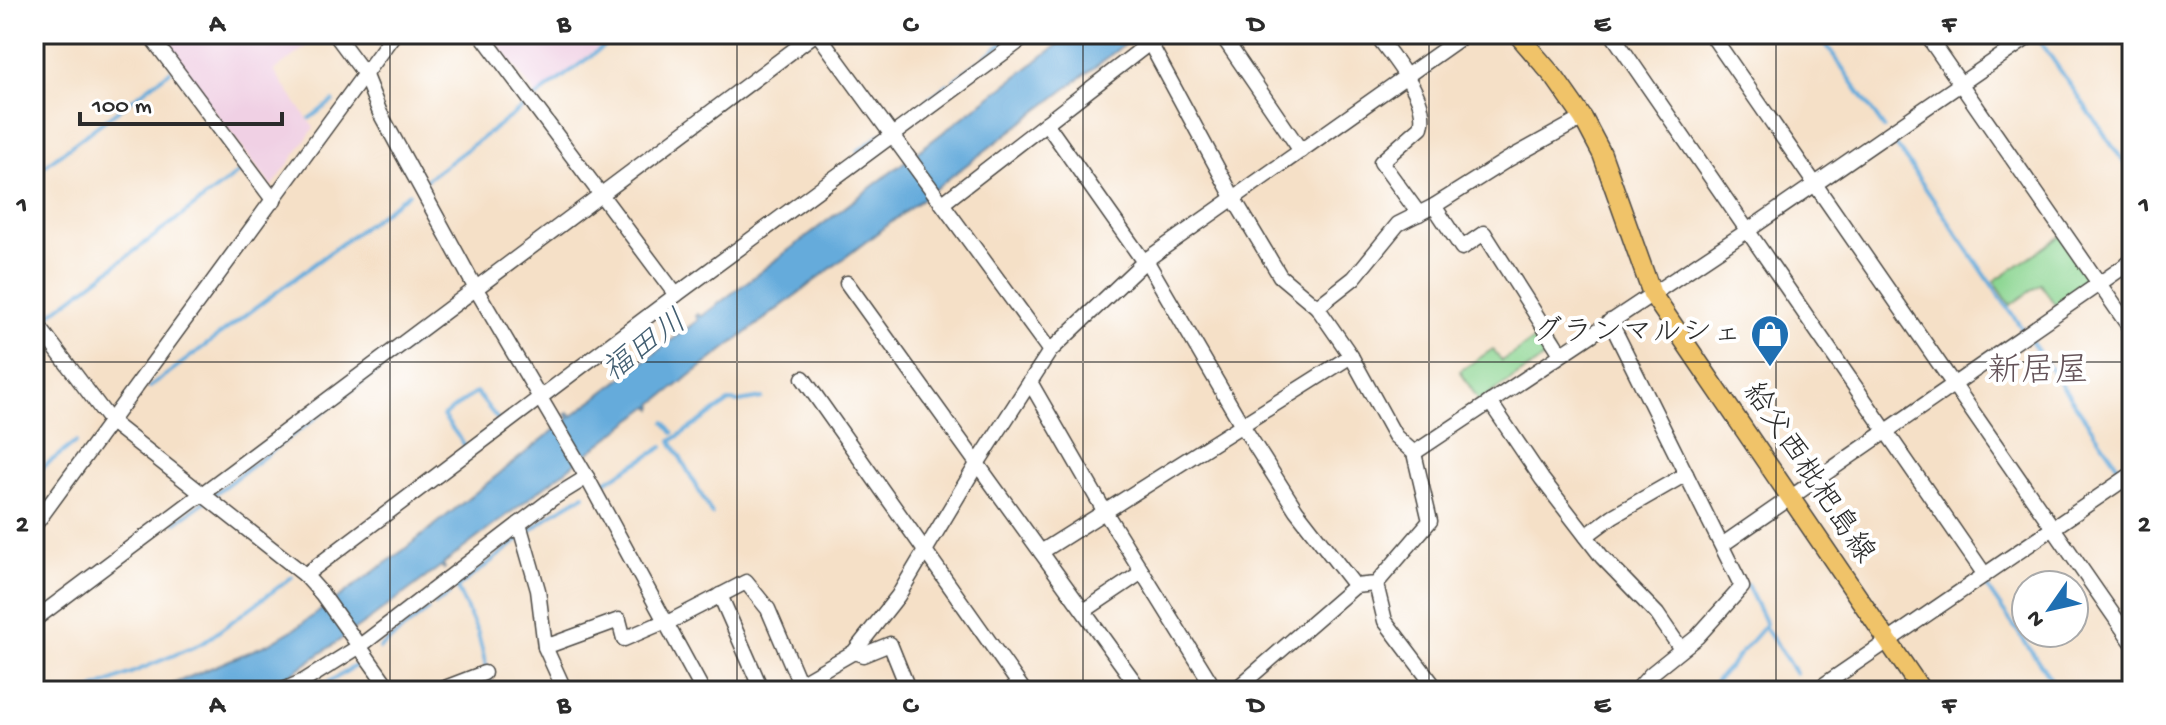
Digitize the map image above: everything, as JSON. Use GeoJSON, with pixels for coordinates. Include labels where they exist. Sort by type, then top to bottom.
{"type":"FeatureCollection","features":[{"type":"Feature","properties":{"kind":"main road","name":"給父西枇杷島線"},"geometry":{"type":"LineString","coordinates":[[1517,34],[1562,87],[1602,154],[1652,294],[1922,691]]}},
{"type":"Feature","properties":{"kind":"street"},"geometry":{"type":"LineString","coordinates":[[149,34],[274,201]]}},
{"type":"Feature","properties":{"kind":"street"},"geometry":{"type":"LineString","coordinates":[[335,34],[364,73],[380,113],[476,289],[586,474],[703,691]]}},
{"type":"Feature","properties":{"kind":"street"},"geometry":{"type":"LineString","coordinates":[[34,526],[394,34]]}},
{"type":"Feature","properties":{"kind":"street"},"geometry":{"type":"LineString","coordinates":[[481,34],[676,295]]}},
{"type":"Feature","properties":{"kind":"street"},"geometry":{"type":"LineString","coordinates":[[34,620],[817,34],[1050,351]]}},
{"type":"Feature","properties":{"kind":"street"},"geometry":{"type":"LineString","coordinates":[[305,575],[1029,34]]}},
{"type":"Feature","properties":{"kind":"street"},"geometry":{"type":"LineString","coordinates":[[1221,34],[1301,151]]}},
{"type":"Feature","properties":{"kind":"street"},"geometry":{"type":"LineString","coordinates":[[1376,34],[1418,95],[1423,119],[1421,127],[1381,162],[1419,214]]}},
{"type":"Feature","properties":{"kind":"street"},"geometry":{"type":"LineString","coordinates":[[545,647],[619,620],[624,639],[746,582],[768,609],[793,688],[854,652],[898,596],[923,550],[1050,351],[1145,261],[1466,34]]}},
{"type":"Feature","properties":{"kind":"street"},"geometry":{"type":"LineString","coordinates":[[1612,34],[1985,575]]}},
{"type":"Feature","properties":{"kind":"street"},"geometry":{"type":"LineString","coordinates":[[1711,34],[2132,642]]}},
{"type":"Feature","properties":{"kind":"street"},"geometry":{"type":"LineString","coordinates":[[1926,34],[2132,331]]}},
{"type":"Feature","properties":{"kind":"street"},"geometry":{"type":"LineString","coordinates":[[1414,453],[1747,231],[2033,34]]}},
{"type":"Feature","properties":{"kind":"street"},"geometry":{"type":"LineString","coordinates":[[941,201],[1046,123],[1151,37],[1234,199],[1280,276],[1317,307],[1351,356],[1395,436],[1414,453],[1430,521],[1376,584],[1355,586],[1234,691]]}},
{"type":"Feature","properties":{"kind":"street"},"geometry":{"type":"LineString","coordinates":[[1317,307],[1354,278],[1398,224],[1583,118]]}},
{"type":"Feature","properties":{"kind":"street"},"geometry":{"type":"LineString","coordinates":[[1046,123],[1145,261],[1296,510],[1355,586]]}},
{"type":"Feature","properties":{"kind":"street"},"geometry":{"type":"LineString","coordinates":[[1434,206],[1462,248],[1484,233],[1561,354]]}},
{"type":"Feature","properties":{"kind":"street"},"geometry":{"type":"LineString","coordinates":[[1722,545],[2132,261]]}},
{"type":"Feature","properties":{"kind":"street"},"geometry":{"type":"LineString","coordinates":[[847,283],[1141,691]]}},
{"type":"Feature","properties":{"kind":"street"},"geometry":{"type":"LineString","coordinates":[[34,320],[111,422],[305,575],[391,691]]}},
{"type":"Feature","properties":{"kind":"street"},"geometry":{"type":"LineString","coordinates":[[1610,321],[1742,587],[1697,637],[1651,674],[1638,691]]}},
{"type":"Feature","properties":{"kind":"street"},"geometry":{"type":"LineString","coordinates":[[1041,552],[1351,356]]}},
{"type":"Feature","properties":{"kind":"street"},"geometry":{"type":"LineString","coordinates":[[803,378],[1024,691]]}},
{"type":"Feature","properties":{"kind":"street"},"geometry":{"type":"LineString","coordinates":[[1030,382],[1105,512],[1216,691]]}},
{"type":"Feature","properties":{"kind":"street"},"geometry":{"type":"LineString","coordinates":[[1490,402],[1542,479],[1602,557],[1657,614],[1681,649]]}},
{"type":"Feature","properties":{"kind":"street"},"geometry":{"type":"LineString","coordinates":[[281,691],[306,686],[358,643],[586,474]]}},
{"type":"Feature","properties":{"kind":"street"},"geometry":{"type":"LineString","coordinates":[[1586,536],[1613,516],[1686,474]]}},
{"type":"Feature","properties":{"kind":"street"},"geometry":{"type":"LineString","coordinates":[[1815,691],[2132,474]]}},
{"type":"Feature","properties":{"kind":"street"},"geometry":{"type":"LineString","coordinates":[[519,524],[538,590],[545,647],[565,691]]}},
{"type":"Feature","properties":{"kind":"street"},"geometry":{"type":"LineString","coordinates":[[1084,611],[1142,572]]}},
{"type":"Feature","properties":{"kind":"street"},"geometry":{"type":"LineString","coordinates":[[1376,584],[1385,621],[1438,691]]}},
{"type":"Feature","properties":{"kind":"street"},"geometry":{"type":"LineString","coordinates":[[720,595],[762,691]]}},
{"type":"Feature","properties":{"kind":"street"},"geometry":{"type":"LineString","coordinates":[[854,652],[863,655],[890,644],[909,691]]}},
{"type":"Feature","properties":{"kind":"street"},"geometry":{"type":"LineString","coordinates":[[437,691],[484,673]]}},
{"type":"Feature","properties":{"kind":"shaded area"},"geometry":{"type":"Polygon","coordinates":[[[155,34],[323,34],[274,71],[314,128],[272,187],[155,34]]]}},
{"type":"Feature","properties":{"kind":"shaded area"},"geometry":{"type":"Polygon","coordinates":[[[490,34],[616,34],[536,95],[490,34]]]}},
{"type":"Feature","properties":{"kind":"green space"},"geometry":{"type":"Polygon","coordinates":[[[2061,236],[2093,283],[2057,308],[2041,284],[2010,305],[1994,281],[2061,236]]]}},
{"type":"Feature","properties":{"kind":"green space"},"geometry":{"type":"Polygon","coordinates":[[[1541,335],[1553,352],[1479,401],[1460,371],[1493,349],[1502,361],[1541,335]]]}},
{"type":"Feature","properties":{"kind":"water"},"geometry":{"type":"Polygon","coordinates":[[[1072,34],[1138,34],[653,404],[653,409],[650,406],[443,564],[444,569],[441,566],[288,676],[250,691],[156,691],[270,643],[299,626],[405,549],[569,418],[566,414],[569,412],[572,416],[698,320],[698,314],[701,317],[1072,34]]]}},
{"type":"Feature","properties":{"kind":"waterway"},"geometry":{"type":"LineString","coordinates":[[378,43],[384,34]]}},
{"type":"Feature","properties":{"kind":"waterway"},"geometry":{"type":"LineString","coordinates":[[535,98],[620,34]]}},
{"type":"Feature","properties":{"kind":"waterway"},"geometry":{"type":"LineString","coordinates":[[1819,34],[1884,128]]}},
{"type":"Feature","properties":{"kind":"waterway"},"geometry":{"type":"LineString","coordinates":[[984,58],[1008,39]]}},
{"type":"Feature","properties":{"kind":"waterway"},"geometry":{"type":"LineString","coordinates":[[2040,41],[2132,174]]}},
{"type":"Feature","properties":{"kind":"waterway"},"geometry":{"type":"LineString","coordinates":[[954,80],[978,62]]}},
{"type":"Feature","properties":{"kind":"waterway"},"geometry":{"type":"LineString","coordinates":[[34,174],[170,71]]}},
{"type":"Feature","properties":{"kind":"waterway"},"geometry":{"type":"LineString","coordinates":[[926,101],[948,84]]}},
{"type":"Feature","properties":{"kind":"waterway"},"geometry":{"type":"LineString","coordinates":[[310,118],[333,101]]}},
{"type":"Feature","properties":{"kind":"waterway"},"geometry":{"type":"LineString","coordinates":[[427,179],[526,105]]}},
{"type":"Feature","properties":{"kind":"waterway"},"geometry":{"type":"LineString","coordinates":[[895,124],[919,106]]}},
{"type":"Feature","properties":{"kind":"waterway"},"geometry":{"type":"LineString","coordinates":[[858,151],[881,134]]}},
{"type":"Feature","properties":{"kind":"waterway"},"geometry":{"type":"LineString","coordinates":[[1893,141],[2023,330]]}},
{"type":"Feature","properties":{"kind":"waterway"},"geometry":{"type":"LineString","coordinates":[[41,324],[245,168]]}},
{"type":"Feature","properties":{"kind":"waterway"},"geometry":{"type":"LineString","coordinates":[[150,387],[409,193]]}},
{"type":"Feature","properties":{"kind":"waterway"},"geometry":{"type":"LineString","coordinates":[[213,495],[436,327]]}},
{"type":"Feature","properties":{"kind":"waterway"},"geometry":{"type":"LineString","coordinates":[[2028,337],[2123,473]]}},
{"type":"Feature","properties":{"kind":"waterway"},"geometry":{"type":"LineString","coordinates":[[465,448],[443,416],[476,392],[499,421]]}},
{"type":"Feature","properties":{"kind":"waterway"},"geometry":{"type":"LineString","coordinates":[[712,514],[671,441],[730,401],[762,398]]}},
{"type":"Feature","properties":{"kind":"waterway"},"geometry":{"type":"LineString","coordinates":[[665,422],[673,433]]}},
{"type":"Feature","properties":{"kind":"waterway"},"geometry":{"type":"LineString","coordinates":[[34,474],[76,442]]}},
{"type":"Feature","properties":{"kind":"waterway"},"geometry":{"type":"LineString","coordinates":[[602,484],[663,447]]}},
{"type":"Feature","properties":{"kind":"waterway"},"geometry":{"type":"LineString","coordinates":[[529,532],[584,495]]}},
{"type":"Feature","properties":{"kind":"waterway"},"geometry":{"type":"LineString","coordinates":[[175,523],[204,502]]}},
{"type":"Feature","properties":{"kind":"waterway"},"geometry":{"type":"LineString","coordinates":[[458,587],[520,539]]}},
{"type":"Feature","properties":{"kind":"waterway"},"geometry":{"type":"LineString","coordinates":[[88,691],[203,643],[292,577]]}},
{"type":"Feature","properties":{"kind":"waterway"},"geometry":{"type":"LineString","coordinates":[[1984,583],[2059,691]]}},
{"type":"Feature","properties":{"kind":"waterway"},"geometry":{"type":"LineString","coordinates":[[1706,691],[1766,624],[1747,585]]}},
{"type":"Feature","properties":{"kind":"waterway"},"geometry":{"type":"LineString","coordinates":[[457,588],[478,633],[492,691]]}},
{"type":"Feature","properties":{"kind":"waterway"},"geometry":{"type":"LineString","coordinates":[[435,605],[449,594]]}},
{"type":"Feature","properties":{"kind":"waterway"},"geometry":{"type":"LineString","coordinates":[[380,648],[428,610]]}},
{"type":"Feature","properties":{"kind":"waterway"},"geometry":{"type":"LineString","coordinates":[[1764,626],[1796,673]]}},
{"type":"Feature","properties":{"kind":"waterway"},"geometry":{"type":"LineString","coordinates":[[314,691],[360,663]]}},
{"type":"Feature","properties":{"kind":"place","name":"グランマルシェ"},"geometry":{"type":"Point","coordinates":[1770,368]}},
{"type":"Feature","properties":{"kind":"district","name":"新居屋"},"geometry":{"type":"Point","coordinates":[2038,374]}},
{"type":"Feature","properties":{"kind":"water label","name":"福田川"},"geometry":{"type":"Point","coordinates":[646,348]}}]}
